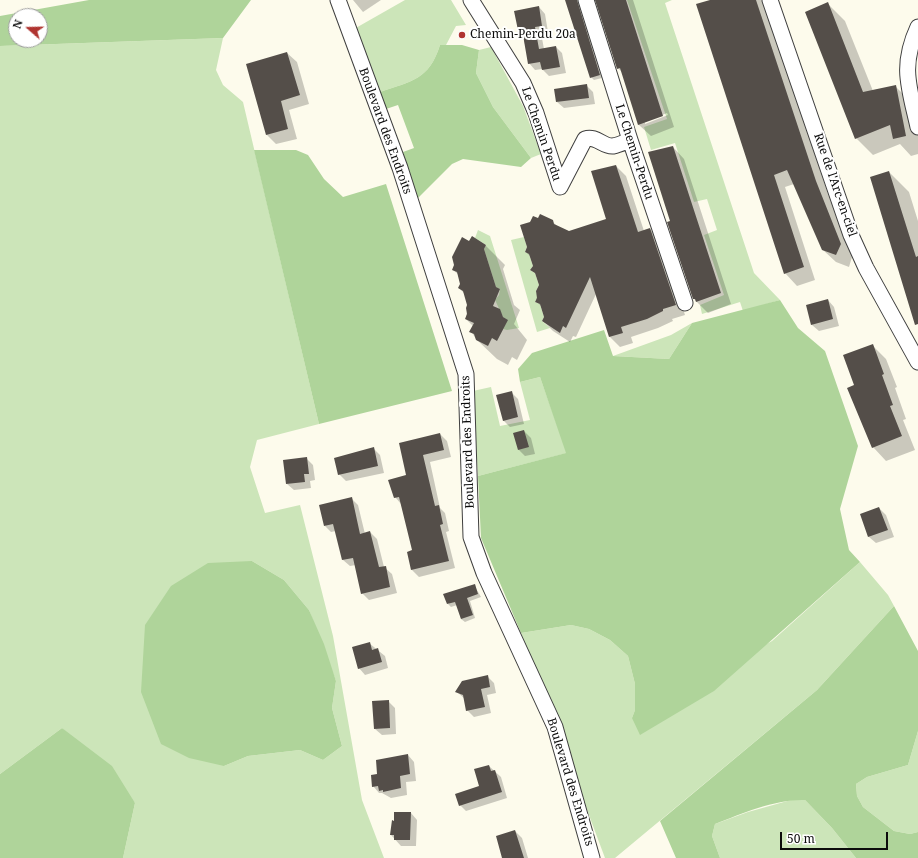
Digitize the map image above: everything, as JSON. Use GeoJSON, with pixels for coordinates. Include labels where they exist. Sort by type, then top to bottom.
{"type":"FeatureCollection","features":[{"type":"Feature","properties":{"kind":"street","name":"Boulevard des Endroits"},"geometry":{"type":"LineString","coordinates":[[338,0],[400,168],[466,374],[471,537],[484,573],[555,727],[592,858]]}},
{"type":"Feature","properties":{"kind":"street","name":"Le Chemin Perdu"},"geometry":{"type":"LineString","coordinates":[[471,0],[523,83],[536,113],[560,187],[585,139],[593,138],[613,146],[630,140]]}},
{"type":"Feature","properties":{"kind":"street","name":"Le Chemin-Perdu"},"geometry":{"type":"LineString","coordinates":[[586,0],[630,140],[685,303]]}},
{"type":"Feature","properties":{"kind":"street","name":"Rue de l'Arc-en-ciel"},"geometry":{"type":"LineString","coordinates":[[770,0],[851,235],[866,268],[918,362]]}},
{"type":"Feature","properties":{"kind":"street"},"geometry":{"type":"LineString","coordinates":[[918,27],[908,54],[908,80],[918,127]]}},
{"type":"Feature","properties":{"kind":"green space"},"geometry":{"type":"Polygon","coordinates":[[[89,0],[251,0],[223,38],[48,44],[48,8],[44,8],[89,0]]]}},
{"type":"Feature","properties":{"kind":"green space"},"geometry":{"type":"Polygon","coordinates":[[[405,0],[451,0],[466,25],[456,26],[446,45],[440,45],[436,57],[430,66],[418,78],[380,92],[354,29],[405,0]]]}},
{"type":"Feature","properties":{"kind":"green space"},"geometry":{"type":"Polygon","coordinates":[[[627,0],[672,0],[665,3],[754,273],[780,300],[743,311],[740,302],[702,314],[700,305],[724,295],[704,235],[717,230],[707,199],[694,202],[675,143],[651,150],[644,127],[667,119],[627,0]]]}},
{"type":"Feature","properties":{"kind":"green space"},"geometry":{"type":"Polygon","coordinates":[[[8,15],[8,46],[0,46],[0,16],[8,15]]]}},
{"type":"Feature","properties":{"kind":"green space"},"geometry":{"type":"Polygon","coordinates":[[[223,38],[216,70],[223,85],[243,102],[319,424],[257,440],[250,467],[265,513],[300,505],[333,636],[362,800],[384,858],[123,858],[135,803],[62,728],[0,774],[0,46],[8,46],[8,48],[48,48],[48,44],[223,38]],[[252,561],[224,766],[248,756],[300,750],[323,760],[342,746],[332,708],[336,681],[309,610],[284,580],[252,561]]]}},
{"type":"Feature","properties":{"kind":"green space"},"geometry":{"type":"Polygon","coordinates":[[[440,45],[462,45],[479,50],[476,73],[493,107],[531,158],[521,167],[463,159],[452,164],[417,199],[403,152],[414,148],[398,105],[386,109],[380,92],[418,78],[425,72],[436,57],[440,45]]]}},
{"type":"Feature","properties":{"kind":"green space"},"geometry":{"type":"Polygon","coordinates":[[[491,47],[523,106],[541,154],[531,158],[493,107],[476,73],[479,50],[491,47]]]}},
{"type":"Feature","properties":{"kind":"green space"},"geometry":{"type":"Polygon","coordinates":[[[254,150],[296,150],[308,155],[324,179],[343,197],[386,184],[452,391],[319,424],[254,150]]]}},
{"type":"Feature","properties":{"kind":"green space"},"geometry":{"type":"Polygon","coordinates":[[[478,230],[490,236],[519,328],[507,330],[503,329],[507,320],[503,317],[495,300],[499,295],[500,289],[496,287],[484,249],[486,245],[475,238],[478,230]]]}},
{"type":"Feature","properties":{"kind":"green space"},"geometry":{"type":"Polygon","coordinates":[[[524,237],[527,247],[525,252],[529,254],[533,266],[530,270],[535,273],[539,285],[536,291],[538,297],[535,302],[540,304],[544,317],[542,321],[550,328],[537,332],[511,240],[524,237]]]}},
{"type":"Feature","properties":{"kind":"green space"},"geometry":{"type":"Polygon","coordinates":[[[780,300],[798,328],[825,351],[858,446],[840,509],[849,550],[860,562],[714,691],[640,735],[632,718],[635,710],[635,684],[628,656],[610,640],[589,629],[571,625],[521,633],[481,538],[478,476],[566,453],[540,377],[520,382],[518,369],[532,353],[604,330],[613,356],[669,359],[692,323],[780,300]]]}},
{"type":"Feature","properties":{"kind":"green space"},"geometry":{"type":"Polygon","coordinates":[[[692,323],[669,359],[613,356],[671,335],[692,323]]]}},
{"type":"Feature","properties":{"kind":"green space"},"geometry":{"type":"Polygon","coordinates":[[[540,377],[567,453],[478,476],[473,391],[491,387],[500,426],[530,420],[520,382],[540,377]]]}},
{"type":"Feature","properties":{"kind":"green space"},"geometry":{"type":"Polygon","coordinates":[[[252,561],[284,580],[309,610],[324,644],[336,681],[332,708],[342,746],[323,760],[300,750],[248,756],[224,766],[189,758],[161,744],[141,692],[145,625],[171,586],[208,563],[252,561]]]}},
{"type":"Feature","properties":{"kind":"green space"},"geometry":{"type":"Polygon","coordinates":[[[860,562],[888,595],[894,606],[817,690],[615,858],[605,858],[521,633],[571,625],[589,629],[610,640],[628,656],[635,684],[635,710],[632,718],[772,641],[860,562]]]}},
{"type":"Feature","properties":{"kind":"green space"},"geometry":{"type":"Polygon","coordinates":[[[894,606],[918,651],[918,731],[908,765],[867,777],[856,784],[857,796],[863,807],[894,831],[910,834],[918,832],[918,858],[856,858],[832,828],[805,800],[794,800],[771,804],[715,824],[712,836],[720,858],[676,858],[660,821],[817,690],[894,606]]]}},
{"type":"Feature","properties":{"kind":"green space"},"geometry":{"type":"Polygon","coordinates":[[[62,728],[112,766],[135,803],[123,858],[0,858],[0,774],[62,728]]]}},
{"type":"Feature","properties":{"kind":"green space"},"geometry":{"type":"Polygon","coordinates":[[[918,731],[918,832],[910,834],[894,831],[863,807],[857,796],[856,784],[867,777],[908,765],[918,731]]]}},
{"type":"Feature","properties":{"kind":"green space"},"geometry":{"type":"Polygon","coordinates":[[[791,800],[805,800],[832,828],[856,858],[720,858],[712,836],[715,824],[748,812],[791,800]]]}},
{"type":"Feature","properties":{"kind":"building"},"geometry":{"type":"Polygon","coordinates":[[[565,0],[577,0],[600,75],[590,78],[565,0]]]}},
{"type":"Feature","properties":{"kind":"building"},"geometry":{"type":"Polygon","coordinates":[[[595,0],[626,0],[663,116],[638,125],[620,68],[617,69],[595,0]]]}},
{"type":"Feature","properties":{"kind":"building"},"geometry":{"type":"Polygon","coordinates":[[[710,0],[756,0],[816,181],[841,244],[836,255],[822,250],[787,170],[774,175],[804,267],[784,274],[696,4],[710,0]]]}},
{"type":"Feature","properties":{"kind":"building"},"geometry":{"type":"Polygon","coordinates":[[[828,2],[863,92],[896,85],[906,136],[893,139],[890,125],[855,139],[805,12],[828,2]]]}},
{"type":"Feature","properties":{"kind":"building"},"geometry":{"type":"Polygon","coordinates":[[[539,6],[542,26],[535,27],[539,49],[556,46],[560,67],[542,70],[540,62],[528,64],[523,35],[519,35],[514,11],[539,6]]]}},
{"type":"Feature","properties":{"kind":"building"},"geometry":{"type":"Polygon","coordinates":[[[287,52],[300,95],[281,101],[288,129],[266,135],[246,64],[287,52]]]}},
{"type":"Feature","properties":{"kind":"building"},"geometry":{"type":"Polygon","coordinates":[[[587,84],[589,98],[556,102],[554,89],[587,84]]]}},
{"type":"Feature","properties":{"kind":"building"},"geometry":{"type":"Polygon","coordinates":[[[673,146],[721,293],[696,302],[695,299],[693,299],[667,222],[670,221],[648,152],[673,146]]]}},
{"type":"Feature","properties":{"kind":"building"},"geometry":{"type":"Polygon","coordinates":[[[616,165],[638,232],[650,228],[676,305],[663,309],[663,311],[647,319],[621,327],[623,333],[609,337],[590,277],[566,328],[563,326],[560,333],[542,321],[544,317],[540,304],[535,302],[537,298],[536,291],[539,285],[535,273],[530,270],[533,266],[529,254],[525,252],[527,247],[520,225],[530,222],[533,216],[538,218],[540,214],[553,220],[554,224],[569,231],[606,219],[591,171],[616,165]]]}},
{"type":"Feature","properties":{"kind":"building"},"geometry":{"type":"Polygon","coordinates":[[[889,171],[916,257],[918,256],[918,324],[915,325],[870,177],[889,171]]]}},
{"type":"Feature","properties":{"kind":"building"},"geometry":{"type":"Polygon","coordinates":[[[472,236],[486,245],[484,249],[496,287],[500,289],[493,306],[500,309],[503,317],[508,320],[497,341],[492,338],[488,346],[476,340],[474,334],[469,332],[474,323],[465,319],[467,314],[467,305],[463,291],[458,288],[460,284],[457,272],[452,270],[454,265],[452,257],[462,237],[469,241],[472,236]]]}},
{"type":"Feature","properties":{"kind":"building"},"geometry":{"type":"Polygon","coordinates":[[[828,299],[833,319],[811,325],[806,305],[828,299]]]}},
{"type":"Feature","properties":{"kind":"building"},"geometry":{"type":"Polygon","coordinates":[[[873,344],[893,405],[890,406],[902,436],[872,448],[847,388],[854,385],[843,355],[873,344]]]}},
{"type":"Feature","properties":{"kind":"building"},"geometry":{"type":"Polygon","coordinates":[[[512,391],[518,417],[503,421],[496,395],[512,391]]]}},
{"type":"Feature","properties":{"kind":"building"},"geometry":{"type":"Polygon","coordinates":[[[524,430],[529,447],[518,450],[513,433],[524,430]]]}},
{"type":"Feature","properties":{"kind":"building"},"geometry":{"type":"Polygon","coordinates":[[[440,433],[444,450],[423,455],[435,506],[439,505],[443,524],[440,525],[449,561],[411,570],[407,552],[412,550],[399,497],[394,498],[388,480],[406,475],[399,443],[440,433]]]}},
{"type":"Feature","properties":{"kind":"building"},"geometry":{"type":"Polygon","coordinates":[[[374,447],[378,466],[338,475],[334,458],[374,447]]]}},
{"type":"Feature","properties":{"kind":"building"},"geometry":{"type":"Polygon","coordinates":[[[307,457],[309,474],[304,474],[305,482],[286,484],[283,460],[307,457]]]}},
{"type":"Feature","properties":{"kind":"building"},"geometry":{"type":"Polygon","coordinates":[[[352,497],[360,534],[370,531],[379,567],[386,566],[390,587],[361,594],[353,558],[342,560],[333,524],[324,526],[319,505],[352,497]]]}},
{"type":"Feature","properties":{"kind":"building"},"geometry":{"type":"Polygon","coordinates":[[[879,507],[888,530],[868,537],[860,514],[879,507]]]}},
{"type":"Feature","properties":{"kind":"building"},"geometry":{"type":"Polygon","coordinates":[[[475,584],[478,594],[467,598],[473,615],[461,619],[455,602],[447,604],[443,594],[475,584]]]}},
{"type":"Feature","properties":{"kind":"building"},"geometry":{"type":"Polygon","coordinates":[[[370,642],[372,650],[378,648],[382,662],[358,669],[352,647],[370,642]]]}},
{"type":"Feature","properties":{"kind":"building"},"geometry":{"type":"Polygon","coordinates":[[[488,675],[490,687],[481,689],[485,707],[466,711],[463,695],[455,692],[462,681],[488,675]]]}},
{"type":"Feature","properties":{"kind":"building"},"geometry":{"type":"Polygon","coordinates":[[[389,700],[390,728],[374,729],[372,701],[389,700]]]}},
{"type":"Feature","properties":{"kind":"building"},"geometry":{"type":"Polygon","coordinates":[[[408,754],[410,774],[400,776],[401,788],[383,792],[383,790],[379,791],[378,786],[372,787],[371,775],[377,774],[376,760],[408,754]]]}},
{"type":"Feature","properties":{"kind":"building"},"geometry":{"type":"Polygon","coordinates":[[[489,765],[491,771],[495,770],[502,792],[459,806],[455,794],[479,786],[474,769],[489,765]]]}},
{"type":"Feature","properties":{"kind":"building"},"geometry":{"type":"Polygon","coordinates":[[[394,812],[411,812],[410,840],[394,840],[394,835],[390,835],[392,820],[394,821],[394,812]]]}},
{"type":"Feature","properties":{"kind":"building"},"geometry":{"type":"Polygon","coordinates":[[[515,830],[524,858],[502,858],[496,836],[515,830]]]}},
{"type":"Feature","properties":{"kind":"place","name":"Chemin-Perdu 20a"},"geometry":{"type":"Point","coordinates":[462,35]}}]}
